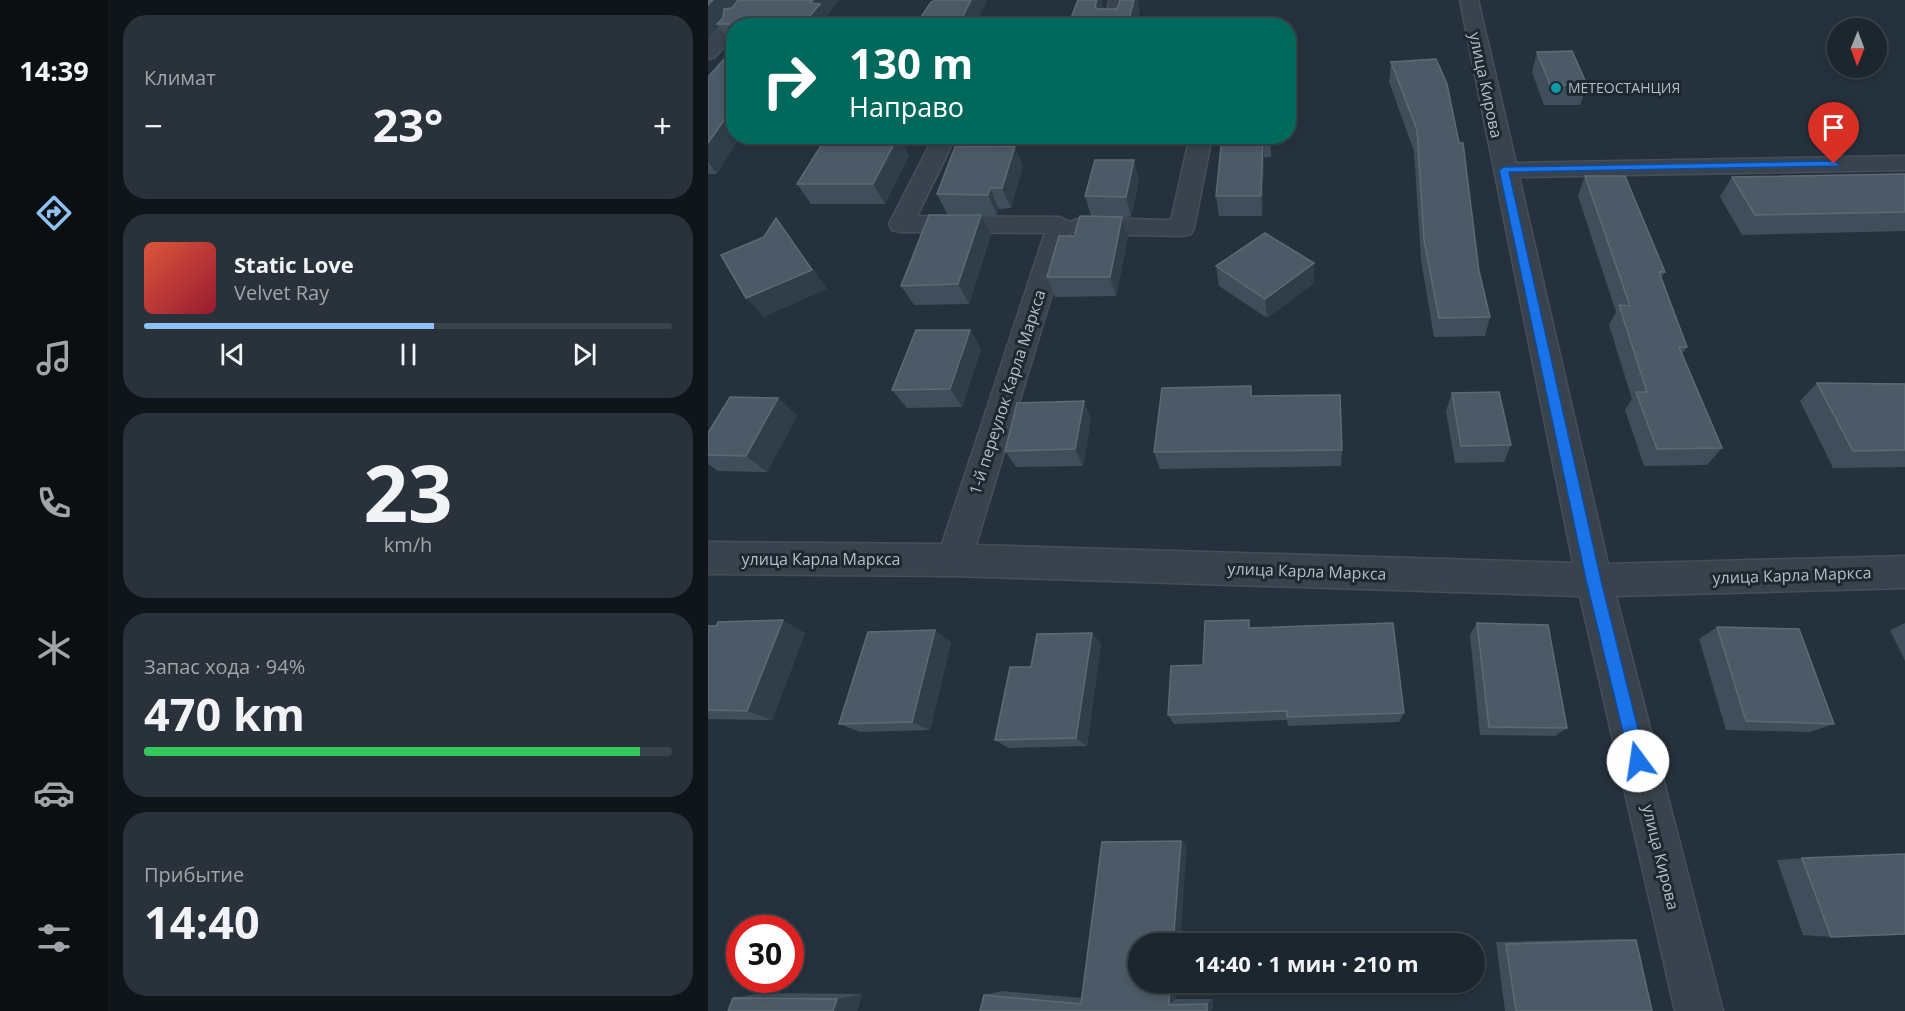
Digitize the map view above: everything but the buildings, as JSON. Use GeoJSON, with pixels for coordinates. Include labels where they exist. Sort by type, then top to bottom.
{"type":"FeatureCollection","features":[{"type":"Feature","properties":{"kind":"street"},"geometry":{"type":"LineString","coordinates":[[739,18],[755,0]]}},
{"type":"Feature","properties":{"kind":"street"},"geometry":{"type":"LineString","coordinates":[[1113,18],[1119,0]]}},
{"type":"Feature","properties":{"kind":"street","name":"улица Кирова"},"geometry":{"type":"LineString","coordinates":[[1469,0],[1593,580],[1699,1011]]}},
{"type":"Feature","properties":{"kind":"street"},"geometry":{"type":"LineString","coordinates":[[708,52],[726,32]]}},
{"type":"Feature","properties":{"kind":"street"},"geometry":{"type":"LineString","coordinates":[[941,144],[901,224],[1182,228],[1198,144]]}},
{"type":"Feature","properties":{"kind":"street"},"geometry":{"type":"LineString","coordinates":[[1504,170],[1905,163]]}},
{"type":"Feature","properties":{"kind":"street","name":"1-й переулок Карла Маркса"},"geometry":{"type":"LineString","coordinates":[[954,560],[1060,225]]}},
{"type":"Feature","properties":{"kind":"street","name":"улица Карла Маркса"},"geometry":{"type":"LineString","coordinates":[[708,558],[954,560],[1593,580],[1905,572]]}},
{"type":"Feature","properties":{"kind":"place","name":"МЕТЕОСТАНЦИЯ"},"geometry":{"type":"Point","coordinates":[1556,88]}},
{"type":"Feature","properties":{"kind":"route"},"geometry":{"type":"LineString","coordinates":[[1638,761],[1593,580],[1504,170],[1834,164]]}}]}
